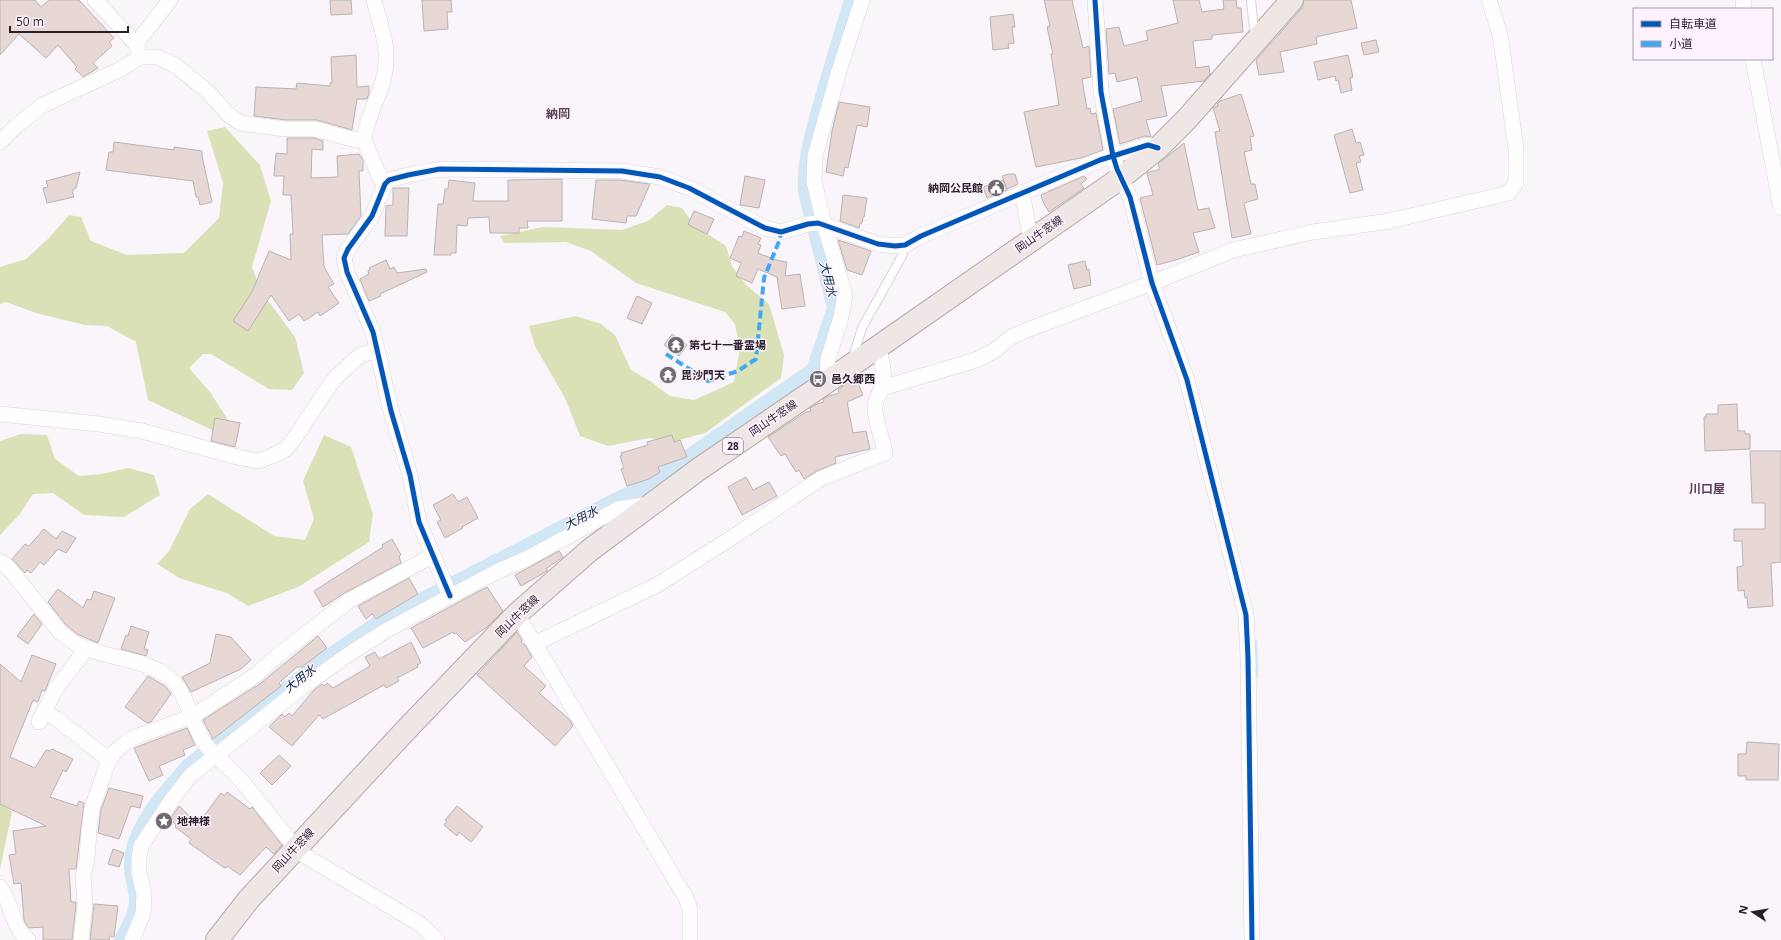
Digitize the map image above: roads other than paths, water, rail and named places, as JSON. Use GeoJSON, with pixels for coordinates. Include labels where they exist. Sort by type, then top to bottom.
{"type":"FeatureCollection","features":[{"type":"Feature","properties":{"kind":"main road","name":"岡山牛窓線"},"geometry":{"type":"LineString","coordinates":[[217,940],[249,898],[295,847],[517,614],[590,550],[652,503],[1122,177],[1158,148],[1186,120],[1292,0]]}},
{"type":"Feature","properties":{"kind":"street"},"geometry":{"type":"LineString","coordinates":[[95,0],[138,51],[175,65],[207,91],[230,115],[241,123],[285,129],[315,129],[352,139],[364,140]]}},
{"type":"Feature","properties":{"kind":"street"},"geometry":{"type":"LineString","coordinates":[[0,142],[16,126],[43,105],[121,69],[138,51],[170,0]]}},
{"type":"Feature","properties":{"kind":"street"},"geometry":{"type":"LineString","coordinates":[[374,0],[384,31],[387,64],[382,84],[365,131],[364,140],[381,180],[385,184]]}},
{"type":"Feature","properties":{"kind":"street"},"geometry":{"type":"LineString","coordinates":[[827,382],[828,359],[841,317],[845,295],[817,224],[814,181],[815,156],[838,74],[862,0]]}},
{"type":"Feature","properties":{"kind":"street"},"geometry":{"type":"LineString","coordinates":[[1095,0],[1101,92],[1113,156],[1117,170],[1122,177],[1130,197],[1152,283],[1187,380],[1246,615],[1248,658],[1252,940]]}},
{"type":"Feature","properties":{"kind":"street"},"geometry":{"type":"LineString","coordinates":[[882,388],[976,360],[994,351],[1011,337],[1027,330],[1152,283],[1233,250],[1313,232],[1389,221],[1509,193],[1516,183],[1516,149],[1500,34],[1489,0]]}},
{"type":"Feature","properties":{"kind":"street"},"geometry":{"type":"LineString","coordinates":[[1754,60],[1781,208]]}},
{"type":"Feature","properties":{"kind":"street"},"geometry":{"type":"LineString","coordinates":[[448,590],[432,556],[419,522],[410,475],[390,411],[370,324],[347,272],[344,258],[348,249],[372,216],[385,184],[389,180],[440,169],[622,171],[660,177],[689,188],[765,228],[781,232],[817,224],[878,244],[895,246],[905,245],[921,236],[1100,160],[1148,145],[1158,148]]}},
{"type":"Feature","properties":{"kind":"street"},"geometry":{"type":"LineString","coordinates":[[1022,192],[1029,231],[1035,237]]}},
{"type":"Feature","properties":{"kind":"street"},"geometry":{"type":"LineString","coordinates":[[536,644],[657,585],[820,479],[885,453],[875,408],[877,395],[882,388],[882,358],[878,347]]}},
{"type":"Feature","properties":{"kind":"street"},"geometry":{"type":"LineString","coordinates":[[0,414],[99,424],[135,430],[237,457],[258,461],[286,449],[334,379],[360,356],[376,351]]}},
{"type":"Feature","properties":{"kind":"street"},"geometry":{"type":"LineString","coordinates":[[132,940],[143,914],[144,894],[139,873],[138,858],[141,846],[151,828],[191,775],[300,688],[349,654],[448,590],[528,558],[618,509],[652,503]]}},
{"type":"Feature","properties":{"kind":"street"},"geometry":{"type":"LineString","coordinates":[[81,940],[85,904],[84,878],[92,808],[109,760],[125,743],[135,737],[193,716],[258,674],[277,656],[350,600],[432,556]]}},
{"type":"Feature","properties":{"kind":"street"},"geometry":{"type":"LineString","coordinates":[[0,561],[8,567],[60,632],[70,641],[86,649],[154,668],[175,683],[193,716],[194,725],[205,743],[236,774],[302,854],[420,924],[437,940]]}},
{"type":"Feature","properties":{"kind":"street"},"geometry":{"type":"LineString","coordinates":[[517,614],[686,898],[690,909],[690,940]]}},
{"type":"Feature","properties":{"kind":"street"},"geometry":{"type":"LineString","coordinates":[[86,649],[55,690],[42,717],[57,719],[109,760]]}},
{"type":"Feature","properties":{"kind":"street"},"geometry":{"type":"LineString","coordinates":[[0,887],[9,901],[16,923],[28,940]]}},
{"type":"Feature","properties":{"kind":"lane"},"geometry":{"type":"LineString","coordinates":[[1251,0],[1254,29],[1261,35]]}},
{"type":"Feature","properties":{"kind":"lane"},"geometry":{"type":"LineString","coordinates":[[852,365],[852,357],[862,328],[903,254],[905,245]]}},
{"type":"Feature","properties":{"kind":"waterway","name":"大用水"},"geometry":{"type":"LineString","coordinates":[[122,940],[132,921],[137,905],[132,863],[138,837],[153,810],[190,765],[323,661],[380,622],[656,480],[814,370],[835,308],[806,192],[806,171],[809,151],[819,111],[852,0]]}},
{"type":"Feature","properties":{"kind":"waterway"},"geometry":{"type":"LineString","coordinates":[[1255,641],[1256,676]]}},
{"type":"Feature","properties":{"kind":"place","name":"納岡公民館"},"geometry":{"type":"Point","coordinates":[996,188]}},
{"type":"Feature","properties":{"kind":"place","name":"第七十一番霊場"},"geometry":{"type":"Point","coordinates":[676,345]}},
{"type":"Feature","properties":{"kind":"place","name":"毘沙門天"},"geometry":{"type":"Point","coordinates":[668,375]}},
{"type":"Feature","properties":{"kind":"place","name":"邑久郷西"},"geometry":{"type":"Point","coordinates":[818,379]}},
{"type":"Feature","properties":{"kind":"place","name":"地神様"},"geometry":{"type":"Point","coordinates":[164,821]}},
{"type":"Feature","properties":{"kind":"district","name":"納岡"},"geometry":{"type":"Point","coordinates":[558,114]}},
{"type":"Feature","properties":{"kind":"district","name":"川口屋"},"geometry":{"type":"Point","coordinates":[1707,489]}}]}
